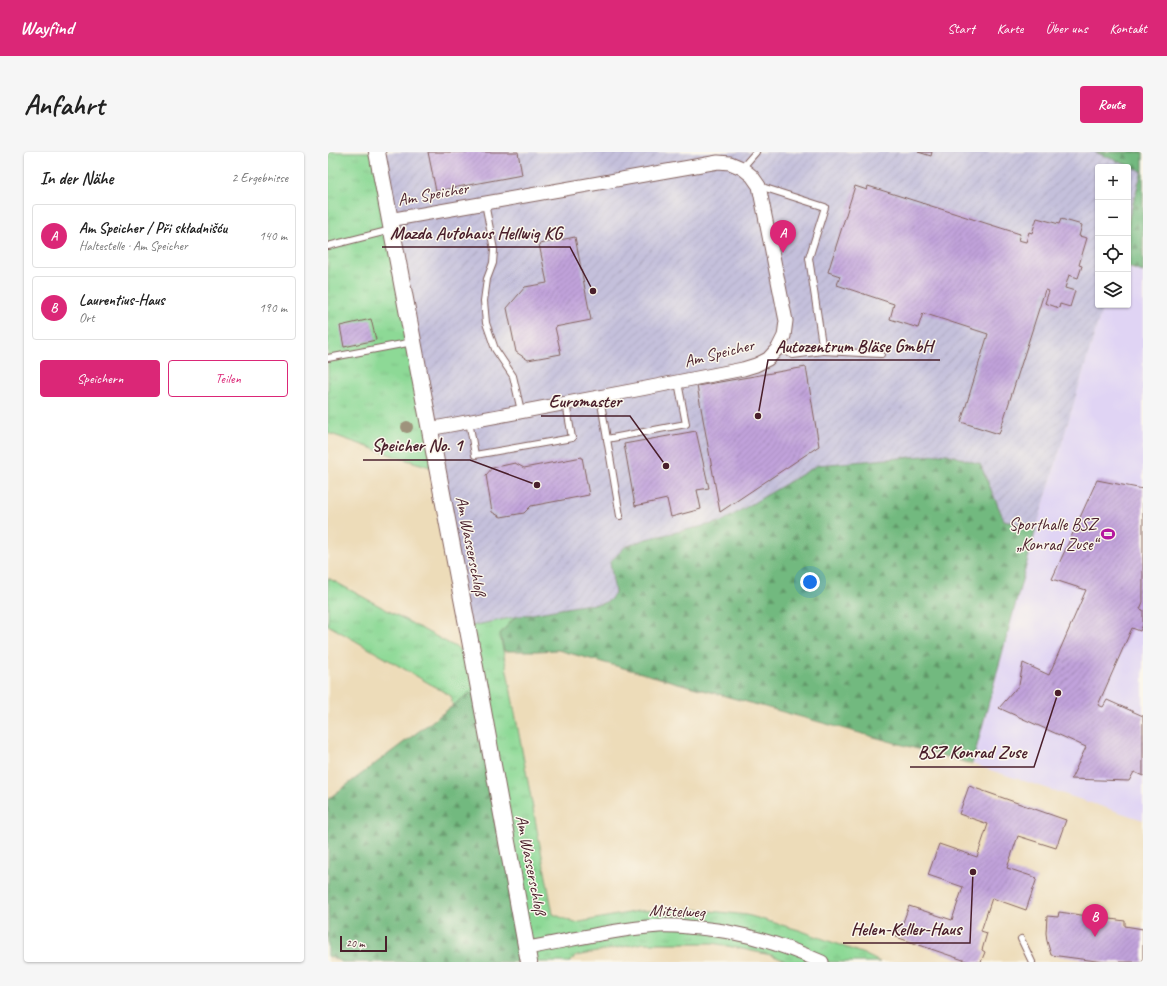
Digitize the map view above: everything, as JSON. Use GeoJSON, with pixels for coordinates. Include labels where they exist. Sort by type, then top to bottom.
{"type":"FeatureCollection","features":[{"type":"Feature","properties":{"kind":"street","name":"Am Wasserschloß"},"geometry":{"type":"LineString","coordinates":[[376,152],[528,955]]}},
{"type":"Feature","properties":{"kind":"street","name":"Am Speicher"},"geometry":{"type":"LineString","coordinates":[[390,225],[485,203],[706,163],[730,163],[742,168],[752,176],[759,186],[786,321],[784,336],[778,348],[768,359],[756,365],[678,382],[429,429]]}},
{"type":"Feature","properties":{"kind":"street","name":"Mittelweg"},"geometry":{"type":"LineString","coordinates":[[528,955],[606,932],[661,926],[687,927],[729,932],[757,939],[806,955],[822,962]]}},
{"type":"Feature","properties":{"kind":"lane"},"geometry":{"type":"LineString","coordinates":[[742,168],[756,152]]}},
{"type":"Feature","properties":{"kind":"lane"},"geometry":{"type":"LineString","coordinates":[[759,186],[825,208],[809,258],[823,351]]}},
{"type":"Feature","properties":{"kind":"lane"},"geometry":{"type":"LineString","coordinates":[[485,203],[494,250],[493,263],[484,301],[486,323],[495,349],[513,376],[521,411]]}},
{"type":"Feature","properties":{"kind":"lane"},"geometry":{"type":"LineString","coordinates":[[328,246],[390,225]]}},
{"type":"Feature","properties":{"kind":"lane"},"geometry":{"type":"LineString","coordinates":[[328,358],[413,342]]}},
{"type":"Feature","properties":{"kind":"lane"},"geometry":{"type":"LineString","coordinates":[[778,348],[792,355],[823,351],[881,354]]}},
{"type":"Feature","properties":{"kind":"lane"},"geometry":{"type":"LineString","coordinates":[[607,439],[686,424],[678,382]]}},
{"type":"Feature","properties":{"kind":"lane"},"geometry":{"type":"LineString","coordinates":[[600,397],[620,516]]}},
{"type":"Feature","properties":{"kind":"lane"},"geometry":{"type":"LineString","coordinates":[[469,421],[475,455],[572,438],[566,403]]}},
{"type":"Feature","properties":{"kind":"lane"},"geometry":{"type":"LineString","coordinates":[[1021,939],[1032,962]]}},
{"type":"Feature","properties":{"kind":"shaded area"},"geometry":{"type":"Polygon","coordinates":[[[377,152],[1095,152],[1126,164],[1095,164],[1095,308],[1102,308],[1036,529],[1004,520],[980,464],[947,454],[818,465],[721,522],[646,539],[625,547],[610,562],[615,593],[610,600],[601,604],[583,605],[467,627],[377,152]]]}},
{"type":"Feature","properties":{"kind":"shaded area"},"geometry":{"type":"Polygon","coordinates":[[[1131,166],[1142,170],[1131,209],[1131,166]]]}},
{"type":"Feature","properties":{"kind":"shaded area"},"geometry":{"type":"Polygon","coordinates":[[[1131,269],[1143,272],[1143,820],[972,764],[1036,529],[1102,308],[1131,308],[1131,269]]]}},
{"type":"Feature","properties":{"kind":"green space"},"geometry":{"type":"Polygon","coordinates":[[[328,152],[377,152],[437,469],[328,433],[328,152]]]}},
{"type":"Feature","properties":{"kind":"green space"},"geometry":{"type":"Polygon","coordinates":[[[1095,152],[1143,152],[1143,272],[1131,268],[1131,210],[1142,171],[1131,167],[1131,164],[1125,164],[1095,152]]]}},
{"type":"Feature","properties":{"kind":"green space"},"geometry":{"type":"Polygon","coordinates":[[[947,454],[980,464],[1004,520],[1036,529],[972,764],[558,650],[504,651],[500,634],[515,617],[583,605],[601,604],[610,600],[615,593],[610,562],[625,547],[646,539],[721,522],[818,465],[947,454]]]}},
{"type":"Feature","properties":{"kind":"green space"},"geometry":{"type":"Polygon","coordinates":[[[328,578],[472,656],[467,627],[515,617],[500,634],[553,914],[575,923],[638,911],[692,909],[747,915],[799,930],[864,954],[880,962],[789,962],[771,955],[713,943],[643,943],[576,956],[570,962],[527,962],[478,687],[453,706],[451,696],[328,625],[328,578]]]}},
{"type":"Feature","properties":{"kind":"green space"},"geometry":{"type":"Polygon","coordinates":[[[478,687],[526,962],[342,962],[328,956],[328,799],[478,687]]]}},
{"type":"Feature","properties":{"kind":"building"},"geometry":{"type":"Polygon","coordinates":[[[428,152],[518,152],[522,175],[436,191],[428,152]]]}},
{"type":"Feature","properties":{"kind":"building"},"geometry":{"type":"Polygon","coordinates":[[[918,152],[932,152],[931,156],[918,152]]]}},
{"type":"Feature","properties":{"kind":"building"},"geometry":{"type":"Polygon","coordinates":[[[855,186],[867,190],[868,186],[1020,234],[1018,240],[1026,242],[1029,232],[1032,233],[1037,218],[1059,224],[1061,219],[1082,225],[1079,236],[1087,238],[1079,265],[1082,266],[1078,278],[1069,275],[1065,288],[1075,291],[1070,307],[1060,304],[1059,308],[1045,303],[1049,291],[1045,290],[999,434],[961,422],[988,334],[923,313],[918,328],[890,319],[894,304],[837,285],[840,276],[828,272],[855,186]]]}},
{"type":"Feature","properties":{"kind":"building"},"geometry":{"type":"Polygon","coordinates":[[[575,237],[591,320],[555,327],[561,354],[528,360],[516,352],[507,308],[525,287],[547,283],[539,244],[575,237]]]}},
{"type":"Feature","properties":{"kind":"building"},"geometry":{"type":"Polygon","coordinates":[[[371,319],[376,340],[344,347],[340,326],[371,319]]]}},
{"type":"Feature","properties":{"kind":"building"},"geometry":{"type":"Polygon","coordinates":[[[806,367],[819,446],[720,512],[697,386],[806,367]]]}},
{"type":"Feature","properties":{"kind":"building"},"geometry":{"type":"Polygon","coordinates":[[[696,431],[709,488],[697,490],[701,509],[671,517],[667,499],[635,506],[624,444],[696,431]]]}},
{"type":"Feature","properties":{"kind":"building"},"geometry":{"type":"Polygon","coordinates":[[[582,457],[589,495],[531,506],[524,513],[501,517],[492,512],[486,475],[492,468],[515,463],[524,468],[582,457]]]}},
{"type":"Feature","properties":{"kind":"building"},"geometry":{"type":"Polygon","coordinates":[[[1097,480],[1143,489],[1143,602],[1140,609],[1143,610],[1143,625],[1140,631],[1132,628],[1098,705],[1103,707],[1107,700],[1143,716],[1143,776],[1134,772],[1129,781],[1071,779],[1086,747],[999,708],[1019,685],[1023,663],[1049,675],[1086,590],[1052,579],[1097,480]]]}},
{"type":"Feature","properties":{"kind":"building"},"geometry":{"type":"Polygon","coordinates":[[[969,786],[1066,820],[1056,848],[1018,836],[1007,868],[1037,878],[1026,910],[992,898],[981,931],[987,933],[982,950],[985,952],[981,962],[969,962],[896,937],[900,924],[902,925],[909,906],[952,920],[963,887],[928,875],[939,844],[977,857],[988,824],[959,814],[969,786]]]}},
{"type":"Feature","properties":{"kind":"building"},"geometry":{"type":"Polygon","coordinates":[[[1059,912],[1125,921],[1125,926],[1143,929],[1143,962],[1104,962],[1051,955],[1046,933],[1047,916],[1058,917],[1059,912]]]}},
{"type":"Feature","properties":{"kind":"place","name":"Am Speicher / Při składnišću"},"geometry":{"type":"Point","coordinates":[783,253]}},
{"type":"Feature","properties":{"kind":"place","name":"Mazda Autohaus Hellwig KG"},"geometry":{"type":"Point","coordinates":[593,291]}},
{"type":"Feature","properties":{"kind":"place","name":"Autozentrum Bläse GmbH"},"geometry":{"type":"Point","coordinates":[758,416]}},
{"type":"Feature","properties":{"kind":"place","name":"Euromaster"},"geometry":{"type":"Point","coordinates":[666,466]}},
{"type":"Feature","properties":{"kind":"place","name":"Speicher No. 1"},"geometry":{"type":"Point","coordinates":[537,485]}},
{"type":"Feature","properties":{"kind":"place","name":"Sporthalle BSZ „Konrad Zuse“"},"geometry":{"type":"Point","coordinates":[1108,534]}},
{"type":"Feature","properties":{"kind":"place","name":"BSZ Konrad Zuse"},"geometry":{"type":"Point","coordinates":[1058,693]}},
{"type":"Feature","properties":{"kind":"place","name":"Helen-Keller-Haus"},"geometry":{"type":"Point","coordinates":[973,872]}},
{"type":"Feature","properties":{"kind":"place","name":"Laurentius-Haus"},"geometry":{"type":"Point","coordinates":[1095,937]}}]}
